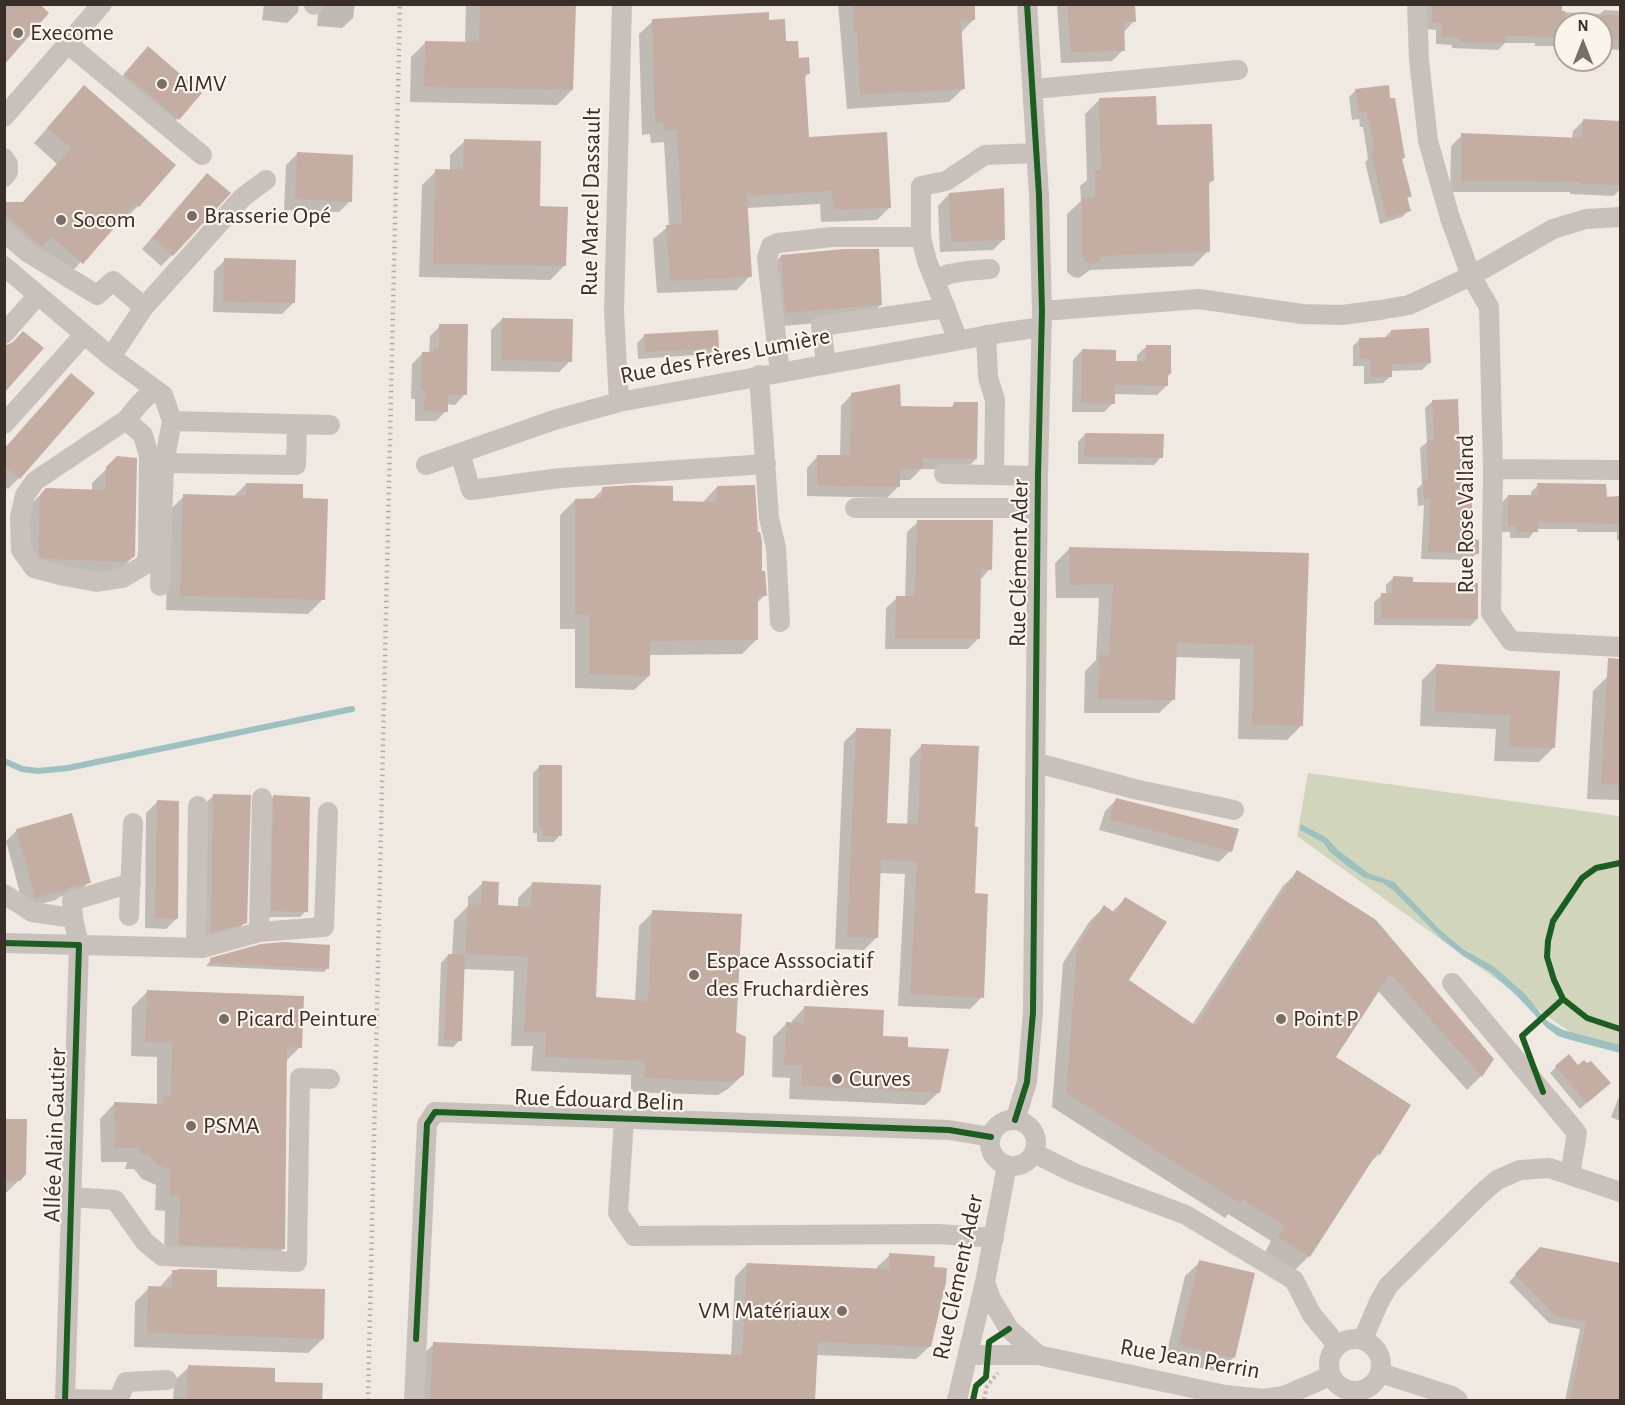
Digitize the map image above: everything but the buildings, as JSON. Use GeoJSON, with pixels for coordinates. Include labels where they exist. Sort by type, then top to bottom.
{"type":"FeatureCollection","features":[{"type":"Feature","properties":{"kind":"street"},"geometry":{"type":"LineString","coordinates":[[7,109],[102,4]]}},
{"type":"Feature","properties":{"kind":"street","name":"Rue Marcel Dassault"},"geometry":{"type":"LineString","coordinates":[[619,402],[614,311],[622,4]]}},
{"type":"Feature","properties":{"kind":"street","name":"Rue Clément Ader"},"geometry":{"type":"LineString","coordinates":[[1015,1120],[1027,1082],[1032,1023],[1042,319],[1042,254],[1034,89],[1027,4]]}},
{"type":"Feature","properties":{"kind":"street","name":"Rue Rose Valland"},"geometry":{"type":"LineString","coordinates":[[1417,4],[1419,60],[1428,141],[1450,218],[1471,276],[1489,307],[1493,469],[1491,613],[1511,640],[1620,646]]}},
{"type":"Feature","properties":{"kind":"street"},"geometry":{"type":"LineString","coordinates":[[68,44],[202,156]]}},
{"type":"Feature","properties":{"kind":"street"},"geometry":{"type":"LineString","coordinates":[[1034,89],[1238,70]]}},
{"type":"Feature","properties":{"kind":"street"},"geometry":{"type":"LineString","coordinates":[[958,340],[927,261],[921,237],[921,186],[946,181],[986,155],[1037,153]]}},
{"type":"Feature","properties":{"kind":"street"},"geometry":{"type":"LineString","coordinates":[[4,158],[8,164],[8,172],[4,177]]}},
{"type":"Feature","properties":{"kind":"street"},"geometry":{"type":"LineString","coordinates":[[111,357],[144,307],[243,197],[266,180]]}},
{"type":"Feature","properties":{"kind":"street","name":"Rue des Frères Lumière"},"geometry":{"type":"LineString","coordinates":[[426,465],[554,420],[619,402],[986,335],[1042,319],[1199,299],[1302,314],[1352,314],[1409,305],[1471,276],[1553,229],[1586,219],[1620,217]]}},
{"type":"Feature","properties":{"kind":"street"},"geometry":{"type":"LineString","coordinates":[[4,232],[27,252],[97,295],[113,281],[144,307]]}},
{"type":"Feature","properties":{"kind":"street"},"geometry":{"type":"LineString","coordinates":[[780,372],[767,258],[771,246],[778,243],[832,237],[921,237]]}},
{"type":"Feature","properties":{"kind":"street"},"geometry":{"type":"LineString","coordinates":[[4,266],[111,357],[159,392],[172,421],[164,463],[160,586]]}},
{"type":"Feature","properties":{"kind":"street"},"geometry":{"type":"LineString","coordinates":[[935,280],[950,274],[990,269]]}},
{"type":"Feature","properties":{"kind":"street"},"geometry":{"type":"LineString","coordinates":[[4,334],[38,295]]}},
{"type":"Feature","properties":{"kind":"street"},"geometry":{"type":"LineString","coordinates":[[826,363],[821,326],[946,308]]}},
{"type":"Feature","properties":{"kind":"street"},"geometry":{"type":"LineString","coordinates":[[4,424],[84,335]]}},
{"type":"Feature","properties":{"kind":"street"},"geometry":{"type":"LineString","coordinates":[[986,335],[988,377],[995,400],[994,474]]}},
{"type":"Feature","properties":{"kind":"street"},"geometry":{"type":"LineString","coordinates":[[759,375],[769,518],[776,548],[780,622]]}},
{"type":"Feature","properties":{"kind":"street"},"geometry":{"type":"LineString","coordinates":[[126,420],[143,435],[149,456],[146,564],[122,578],[97,582],[34,568],[21,550],[20,518],[25,495],[35,481],[126,420],[140,403],[159,392]]}},
{"type":"Feature","properties":{"kind":"street"},"geometry":{"type":"LineString","coordinates":[[172,421],[330,425]]}},
{"type":"Feature","properties":{"kind":"street"},"geometry":{"type":"LineString","coordinates":[[164,463],[296,465],[297,424]]}},
{"type":"Feature","properties":{"kind":"street"},"geometry":{"type":"LineString","coordinates":[[460,453],[471,490],[560,478],[766,464]]}},
{"type":"Feature","properties":{"kind":"street"},"geometry":{"type":"LineString","coordinates":[[1493,469],[1620,470]]}},
{"type":"Feature","properties":{"kind":"street"},"geometry":{"type":"LineString","coordinates":[[944,474],[1038,476]]}},
{"type":"Feature","properties":{"kind":"street"},"geometry":{"type":"LineString","coordinates":[[855,508],[1038,508]]}},
{"type":"Feature","properties":{"kind":"street"},"geometry":{"type":"LineString","coordinates":[[1035,765],[1045,765],[1134,789],[1234,810]]}},
{"type":"Feature","properties":{"kind":"street"},"geometry":{"type":"LineString","coordinates":[[258,932],[262,798]]}},
{"type":"Feature","properties":{"kind":"street"},"geometry":{"type":"LineString","coordinates":[[198,807],[199,948]]}},
{"type":"Feature","properties":{"kind":"street"},"geometry":{"type":"LineString","coordinates":[[4,943],[199,948],[258,932],[324,927],[328,812]]}},
{"type":"Feature","properties":{"kind":"street"},"geometry":{"type":"LineString","coordinates":[[129,916],[133,823]]}},
{"type":"Feature","properties":{"kind":"street"},"geometry":{"type":"LineString","coordinates":[[4,894],[32,912],[73,918],[72,901],[131,883]]}},
{"type":"Feature","properties":{"kind":"street","name":"Allée Alain Gautier"},"geometry":{"type":"LineString","coordinates":[[65,1400],[79,945],[73,918]]}},
{"type":"Feature","properties":{"kind":"street"},"geometry":{"type":"LineString","coordinates":[[1452,983],[1577,1133],[1570,1175]]}},
{"type":"Feature","properties":{"kind":"street"},"geometry":{"type":"LineString","coordinates":[[71,1197],[115,1200],[145,1242],[162,1256],[297,1262],[300,1078],[330,1079]]}},
{"type":"Feature","properties":{"kind":"street","name":"Rue Édouard Belin"},"geometry":{"type":"LineString","coordinates":[[414,1401],[427,1124],[435,1112],[949,1130],[991,1137]]}},
{"type":"Feature","properties":{"kind":"street"},"geometry":{"type":"LineString","coordinates":[[624,1119],[618,1213],[634,1236],[938,1234],[994,1238]]}},
{"type":"Feature","properties":{"kind":"street"},"geometry":{"type":"LineString","coordinates":[[1015,1120],[1022,1122],[1033,1131],[1036,1138],[1034,1153],[1023,1164],[1007,1165],[993,1155],[991,1137],[1002,1122],[1015,1120]]}},
{"type":"Feature","properties":{"kind":"street"},"geometry":{"type":"LineString","coordinates":[[1034,1153],[1074,1173],[1186,1215],[1294,1280],[1312,1315],[1337,1345]]}},
{"type":"Feature","properties":{"kind":"street","name":"Rue Clément Ader"},"geometry":{"type":"LineString","coordinates":[[957,1401],[977,1355],[985,1282],[1007,1165]]}},
{"type":"Feature","properties":{"kind":"street"},"geometry":{"type":"LineString","coordinates":[[1362,1339],[1388,1286],[1497,1180],[1520,1170],[1549,1168],[1620,1192]]}},
{"type":"Feature","properties":{"kind":"street"},"geometry":{"type":"LineString","coordinates":[[985,1282],[991,1299],[1009,1329],[1038,1355]]}},
{"type":"Feature","properties":{"kind":"street"},"geometry":{"type":"LineString","coordinates":[[1353,1338],[1362,1339],[1370,1343],[1380,1356],[1380,1373],[1371,1386],[1356,1396],[1341,1388],[1330,1376],[1328,1360],[1337,1345],[1353,1338]]}},
{"type":"Feature","properties":{"kind":"street","name":"Rue Jean Perrin"},"geometry":{"type":"LineString","coordinates":[[977,1355],[1038,1355],[1244,1398],[1264,1399],[1284,1396],[1330,1376]]}},
{"type":"Feature","properties":{"kind":"street"},"geometry":{"type":"LineString","coordinates":[[1380,1373],[1452,1396],[1458,1401]]}},
{"type":"Feature","properties":{"kind":"street"},"geometry":{"type":"LineString","coordinates":[[65,1400],[118,1400],[126,1382],[167,1380]]}},
{"type":"Feature","properties":{"kind":"path"},"geometry":{"type":"LineString","coordinates":[[977,1355],[986,1377],[981,1382]]}},
{"type":"Feature","properties":{"kind":"green space"},"geometry":{"type":"Polygon","coordinates":[[[1308,773],[1620,816],[1620,1047],[1571,1033],[1297,836],[1308,773]]]}},
{"type":"Feature","properties":{"kind":"water"},"geometry":{"type":"Polygon","coordinates":[[[1301,824],[1327,838],[1338,850],[1368,873],[1394,882],[1439,929],[1464,950],[1493,966],[1524,993],[1547,1021],[1563,1030],[1620,1045],[1620,1053],[1558,1036],[1547,1028],[1492,973],[1463,956],[1443,940],[1394,891],[1383,883],[1365,878],[1346,865],[1329,851],[1324,843],[1300,830],[1301,824]]]}},
{"type":"Feature","properties":{"kind":"waterway"},"geometry":{"type":"LineString","coordinates":[[4,761],[22,769],[38,771],[68,768],[352,709]]}},
{"type":"Feature","properties":{"kind":"railway"},"geometry":{"type":"LineString","coordinates":[[368,1400],[400,4]]}},
{"type":"Feature","properties":{"kind":"cycle path"},"geometry":{"type":"LineString","coordinates":[[1015,1120],[1027,1082],[1033,1012],[1038,476],[1042,311],[1039,195],[1027,4]]}},
{"type":"Feature","properties":{"kind":"cycle path"},"geometry":{"type":"LineString","coordinates":[[1620,863],[1596,868],[1582,878],[1553,921],[1547,957],[1563,999],[1587,1018],[1620,1029]]}},
{"type":"Feature","properties":{"kind":"cycle path"},"geometry":{"type":"LineString","coordinates":[[4,943],[79,945],[65,1400]]}},
{"type":"Feature","properties":{"kind":"cycle path"},"geometry":{"type":"LineString","coordinates":[[1543,1092],[1522,1036],[1563,999]]}},
{"type":"Feature","properties":{"kind":"cycle path"},"geometry":{"type":"LineString","coordinates":[[416,1339],[427,1124],[435,1112],[949,1130],[991,1137]]}},
{"type":"Feature","properties":{"kind":"cycle path"},"geometry":{"type":"LineString","coordinates":[[973,1400],[976,1386],[986,1377],[989,1342],[1009,1329]]}},
{"type":"Feature","properties":{"kind":"place","name":"Execome"},"geometry":{"type":"Point","coordinates":[18,33]}},
{"type":"Feature","properties":{"kind":"place","name":"AIMV"},"geometry":{"type":"Point","coordinates":[162,84]}},
{"type":"Feature","properties":{"kind":"place","name":"Brasserie Opé"},"geometry":{"type":"Point","coordinates":[192,216]}},
{"type":"Feature","properties":{"kind":"place","name":"Socom"},"geometry":{"type":"Point","coordinates":[61,220]}},
{"type":"Feature","properties":{"kind":"place","name":"Espace Asssociatif des Fruchardières"},"geometry":{"type":"Point","coordinates":[694,975]}},
{"type":"Feature","properties":{"kind":"place","name":"Picard Peinture"},"geometry":{"type":"Point","coordinates":[224,1019]}},
{"type":"Feature","properties":{"kind":"place","name":"Point P"},"geometry":{"type":"Point","coordinates":[1281,1019]}},
{"type":"Feature","properties":{"kind":"place","name":"Curves"},"geometry":{"type":"Point","coordinates":[837,1079]}},
{"type":"Feature","properties":{"kind":"place","name":"PSMA"},"geometry":{"type":"Point","coordinates":[191,1126]}},
{"type":"Feature","properties":{"kind":"place","name":"VM Matériaux"},"geometry":{"type":"Point","coordinates":[842,1311]}}]}
